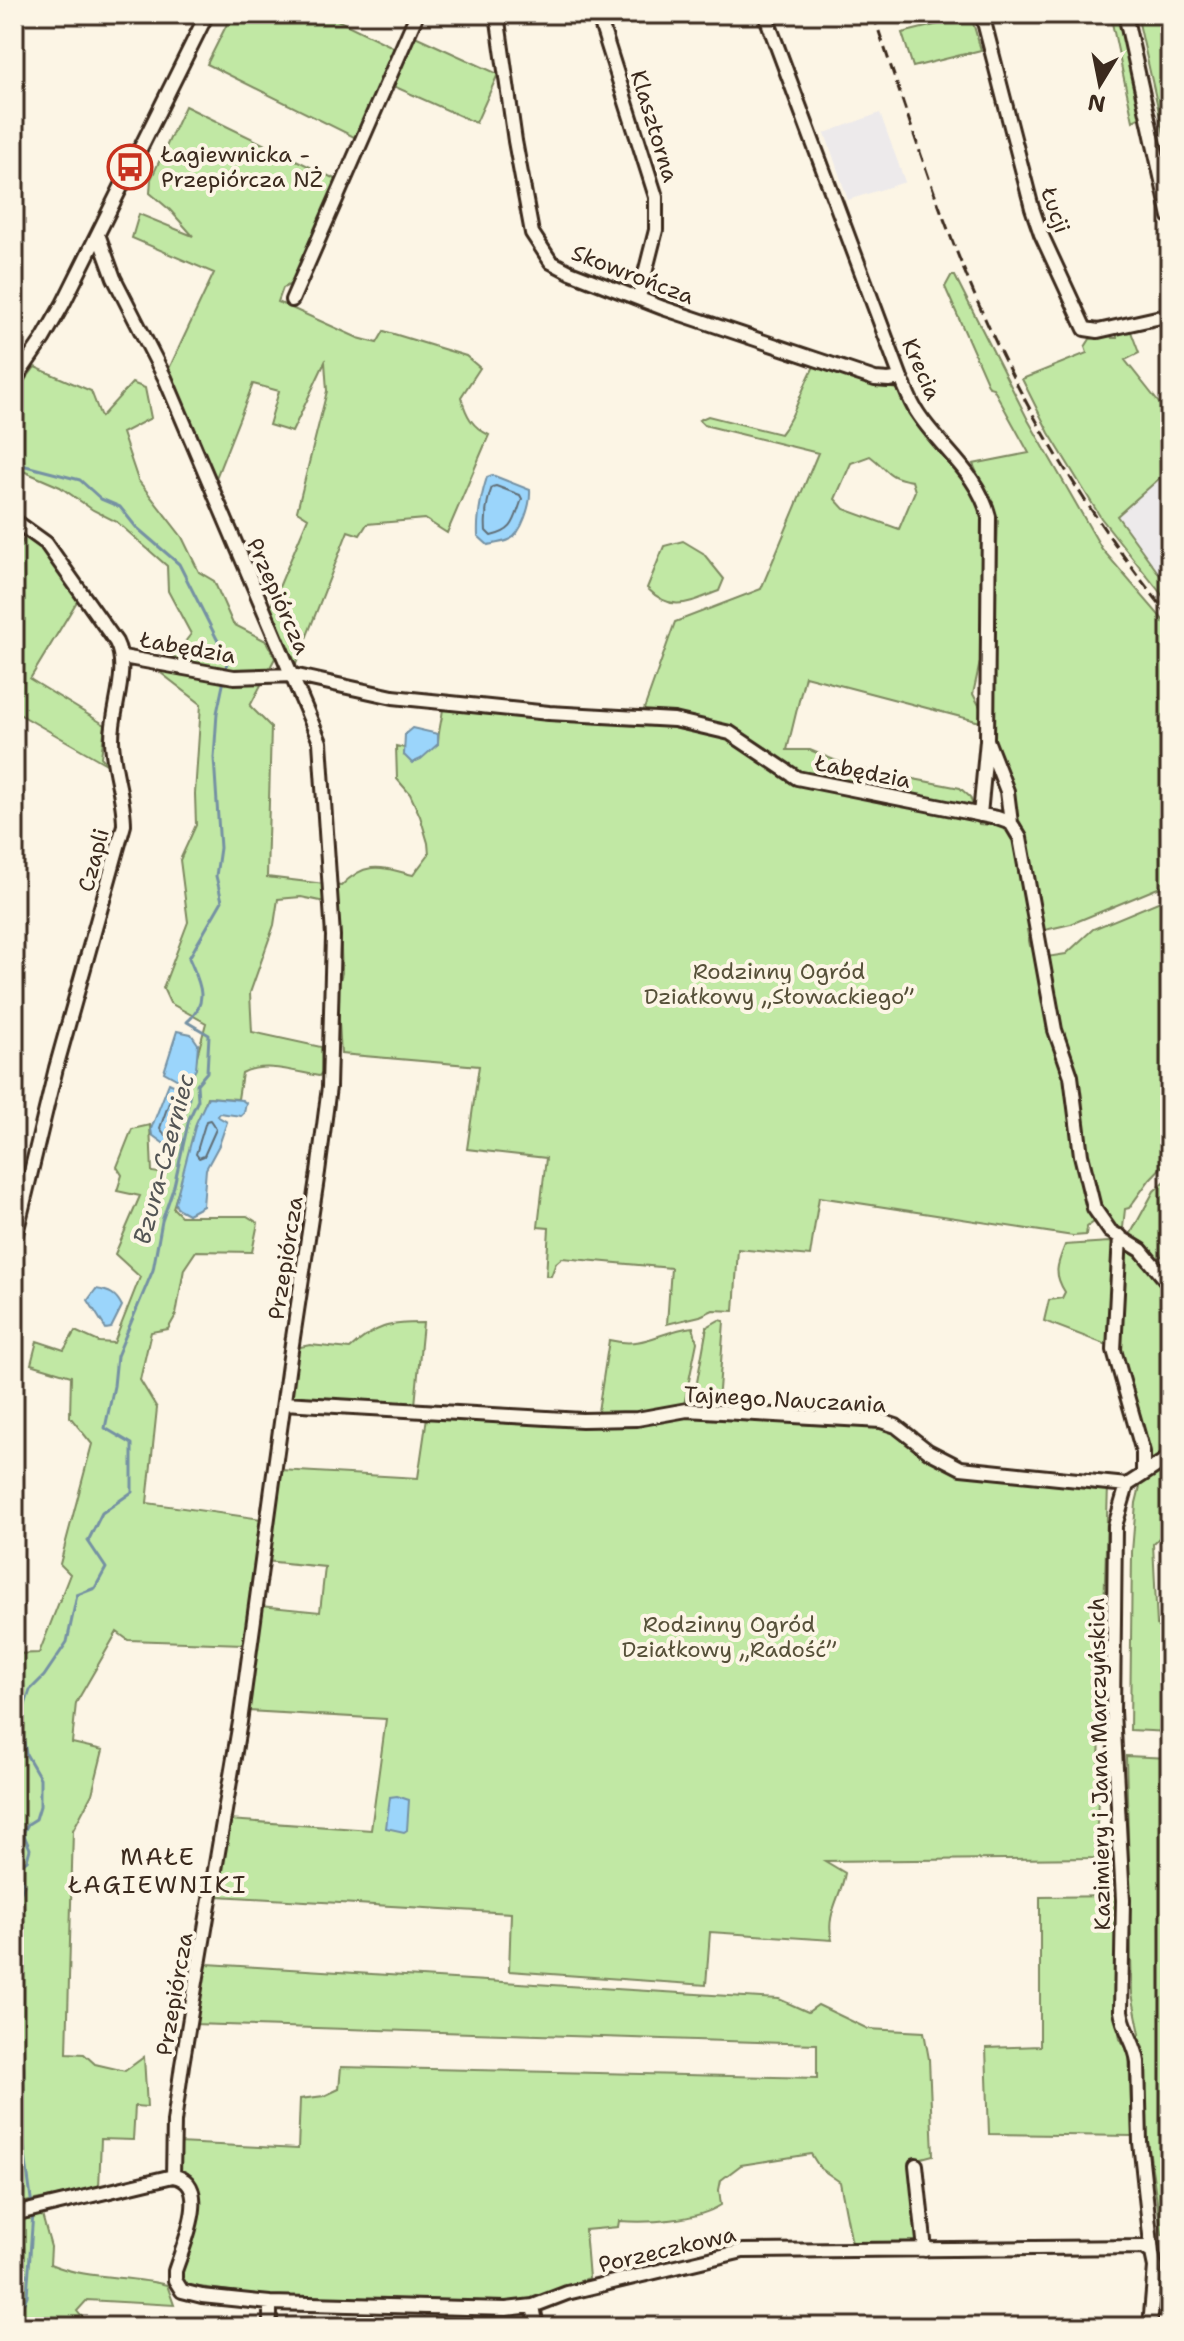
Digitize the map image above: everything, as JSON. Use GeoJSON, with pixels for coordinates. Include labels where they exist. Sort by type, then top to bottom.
{"type":"FeatureCollection","features":[{"type":"Feature","properties":{"kind":"street"},"geometry":{"type":"LineString","coordinates":[[14,381],[51,327],[207,14]]}},
{"type":"Feature","properties":{"kind":"street"},"geometry":{"type":"LineString","coordinates":[[292,300],[417,14]]}},
{"type":"Feature","properties":{"kind":"street","name":"Skowrończa"},"geometry":{"type":"LineString","coordinates":[[497,14],[519,165],[534,238],[551,262],[674,312],[875,379],[901,378]]}},
{"type":"Feature","properties":{"kind":"street","name":"Klasztorna"},"geometry":{"type":"LineString","coordinates":[[598,14],[656,197],[656,230],[639,297]]}},
{"type":"Feature","properties":{"kind":"street","name":"Krecia"},"geometry":{"type":"LineString","coordinates":[[765,14],[901,378],[919,414],[974,484],[989,517],[987,740],[980,815]]}},
{"type":"Feature","properties":{"kind":"street","name":"Łucji"},"geometry":{"type":"LineString","coordinates":[[982,14],[1032,208],[1085,329],[1098,331],[1170,315]]}},
{"type":"Feature","properties":{"kind":"street"},"geometry":{"type":"LineString","coordinates":[[1125,14],[1170,217]]}},
{"type":"Feature","properties":{"kind":"street","name":"Przepiórcza"},"geometry":{"type":"LineString","coordinates":[[98,234],[114,278],[165,378],[320,742],[333,936],[329,1087],[240,1722],[180,2079],[174,2122],[173,2176]]}},
{"type":"Feature","properties":{"kind":"street"},"geometry":{"type":"LineString","coordinates":[[14,520],[46,543],[116,642],[123,657]]}},
{"type":"Feature","properties":{"kind":"street","name":"Łabędzia"},"geometry":{"type":"LineString","coordinates":[[123,657],[234,677],[293,675],[393,697],[549,713],[655,717],[713,727],[745,741],[797,778],[1011,823]]}},
{"type":"Feature","properties":{"kind":"street","name":"Czapli"},"geometry":{"type":"LineString","coordinates":[[14,1242],[56,1068],[124,825],[124,804],[115,772],[112,742],[123,657]]}},
{"type":"Feature","properties":{"kind":"street","name":"Krecia"},"geometry":{"type":"LineString","coordinates":[[987,740],[1007,791],[1011,823]]}},
{"type":"Feature","properties":{"kind":"street"},"geometry":{"type":"LineString","coordinates":[[1011,823],[1020,838],[1055,1030],[1071,1076],[1081,1155],[1094,1208],[1110,1231],[1141,1250],[1170,1285]]}},
{"type":"Feature","properties":{"kind":"street"},"geometry":{"type":"LineString","coordinates":[[1120,1236],[1114,1350],[1143,1452],[1143,1473]]}},
{"type":"Feature","properties":{"kind":"street","name":"Tajnego Nauczania"},"geometry":{"type":"LineString","coordinates":[[284,1403],[582,1420],[637,1419],[687,1410],[881,1421],[896,1426],[928,1451],[961,1468],[1127,1485]]}},
{"type":"Feature","properties":{"kind":"street"},"geometry":{"type":"LineString","coordinates":[[1127,1485],[1170,1457]]}},
{"type":"Feature","properties":{"kind":"street","name":"Kazimiery i Jana Marczyńskich"},"geometry":{"type":"LineString","coordinates":[[1127,1485],[1115,1526],[1113,1711],[1123,1900],[1121,2011],[1123,2025],[1137,2051],[1148,2250],[1155,2267],[1150,2327]]}},
{"type":"Feature","properties":{"kind":"street"},"geometry":{"type":"LineString","coordinates":[[916,2165],[925,2250]]}},
{"type":"Feature","properties":{"kind":"street"},"geometry":{"type":"LineString","coordinates":[[17,2213],[173,2176]]}},
{"type":"Feature","properties":{"kind":"street","name":"Porzeczkowa"},"geometry":{"type":"LineString","coordinates":[[173,2176],[189,2181],[195,2201],[175,2271],[175,2280],[182,2291],[270,2303],[506,2309],[533,2306],[567,2293],[743,2251],[1148,2250]]}},
{"type":"Feature","properties":{"kind":"street"},"geometry":{"type":"LineString","coordinates":[[270,2303],[270,2327]]}},
{"type":"Feature","properties":{"kind":"street"},"geometry":{"type":"LineString","coordinates":[[533,2306],[537,2327]]}},
{"type":"Feature","properties":{"kind":"shaded area"},"geometry":{"type":"Polygon","coordinates":[[[880,113],[905,182],[848,200],[825,133],[880,113]]]}},
{"type":"Feature","properties":{"kind":"shaded area"},"geometry":{"type":"Polygon","coordinates":[[[1170,469],[1170,589],[1117,516],[1170,469]]]}},
{"type":"Feature","properties":{"kind":"green space"},"geometry":{"type":"Polygon","coordinates":[[[232,14],[325,14],[395,48],[356,138],[207,64],[232,14]]]}},
{"type":"Feature","properties":{"kind":"green space"},"geometry":{"type":"Polygon","coordinates":[[[1105,14],[1119,15],[1141,112],[1139,118],[1133,121],[1111,18],[1104,19],[1105,14]]]}},
{"type":"Feature","properties":{"kind":"green space"},"geometry":{"type":"Polygon","coordinates":[[[1137,14],[1156,14],[1170,19],[1170,161],[1137,14]]]}},
{"type":"Feature","properties":{"kind":"green space"},"geometry":{"type":"Polygon","coordinates":[[[971,16],[981,50],[913,67],[902,33],[971,16]]]}},
{"type":"Feature","properties":{"kind":"green space"},"geometry":{"type":"Polygon","coordinates":[[[415,36],[498,74],[476,123],[391,85],[415,36]]]}},
{"type":"Feature","properties":{"kind":"green space"},"geometry":{"type":"Polygon","coordinates":[[[185,106],[337,180],[293,283],[283,288],[278,302],[358,338],[377,343],[384,331],[466,356],[480,368],[461,397],[470,420],[489,435],[447,533],[425,519],[367,524],[360,535],[348,531],[296,664],[269,611],[308,518],[297,511],[327,391],[325,362],[292,432],[269,425],[279,391],[253,384],[214,483],[167,373],[214,273],[132,238],[139,214],[193,236],[150,193],[151,179],[185,106]]]}},
{"type":"Feature","properties":{"kind":"green space","name":"Rodzinny Ogród Działkowy „Słowackiego”"},"geometry":{"type":"Polygon","coordinates":[[[951,276],[955,276],[1028,420],[1102,549],[1170,628],[1170,883],[1071,924],[1045,930],[1027,930],[1030,946],[1047,957],[1066,954],[1093,929],[1170,897],[1170,1158],[1125,1209],[1123,1228],[1116,1232],[1097,1220],[1087,1227],[1086,1235],[1073,1236],[819,1197],[810,1256],[738,1249],[734,1311],[713,1310],[667,1324],[671,1268],[562,1258],[556,1263],[551,1276],[546,1276],[549,1228],[538,1227],[546,1158],[467,1149],[479,1066],[341,1054],[337,991],[342,973],[340,927],[335,904],[301,897],[278,899],[274,925],[250,993],[252,1032],[321,1047],[322,1072],[319,1076],[280,1068],[260,1068],[242,1073],[238,1099],[207,1097],[173,1208],[181,1216],[247,1216],[258,1223],[252,1252],[196,1251],[184,1269],[176,1315],[168,1329],[151,1332],[140,1380],[157,1408],[147,1503],[262,1519],[243,1644],[128,1640],[117,1632],[76,1703],[72,1743],[103,1750],[92,1794],[73,1830],[67,2053],[84,2054],[95,2064],[125,2071],[144,2057],[147,2107],[135,2106],[133,2140],[101,2139],[99,2188],[14,2204],[14,1654],[39,1653],[70,1574],[60,1564],[92,1444],[70,1417],[71,1376],[31,1364],[37,1341],[64,1350],[75,1331],[99,1342],[114,1343],[140,1277],[115,1254],[140,1196],[117,1191],[122,1175],[117,1167],[132,1129],[150,1125],[152,1172],[165,1174],[206,1023],[170,1003],[163,988],[188,922],[180,860],[196,825],[201,704],[161,673],[191,634],[168,591],[167,566],[117,522],[60,487],[16,468],[14,470],[14,395],[35,367],[91,391],[101,417],[132,383],[145,388],[151,418],[122,433],[138,480],[182,537],[199,572],[214,581],[233,624],[266,641],[275,658],[250,706],[271,727],[267,877],[341,886],[366,869],[413,875],[429,854],[420,816],[410,794],[397,779],[396,746],[405,748],[404,755],[438,744],[443,708],[555,720],[679,725],[739,743],[753,741],[715,723],[686,716],[643,712],[675,622],[761,589],[818,453],[704,425],[699,420],[708,416],[780,434],[816,363],[881,387],[901,389],[911,416],[978,500],[982,517],[983,591],[980,662],[973,694],[984,723],[805,676],[787,750],[810,750],[851,767],[960,788],[970,797],[979,824],[1004,826],[1015,816],[990,741],[998,521],[973,464],[1029,453],[993,388],[989,387],[945,287],[951,276]],[[870,456],[851,463],[835,499],[844,509],[899,529],[915,491],[912,481],[891,475],[870,456]]]}},
{"type":"Feature","properties":{"kind":"green space"},"geometry":{"type":"Polygon","coordinates":[[[1130,329],[1139,353],[1125,360],[1170,417],[1170,469],[1117,516],[1170,589],[1170,605],[1101,518],[1049,433],[1022,379],[1087,353],[1085,347],[1090,339],[1110,334],[1112,338],[1117,338],[1117,332],[1130,329]]]}},
{"type":"Feature","properties":{"kind":"green space"},"geometry":{"type":"Polygon","coordinates":[[[25,537],[39,546],[79,598],[30,679],[105,725],[101,757],[108,765],[14,711],[14,556],[25,537]]]}},
{"type":"Feature","properties":{"kind":"green space"},"geometry":{"type":"Polygon","coordinates":[[[683,541],[703,553],[724,579],[719,591],[690,602],[673,603],[656,596],[647,588],[664,546],[683,541]]]}},
{"type":"Feature","properties":{"kind":"green space"},"geometry":{"type":"Polygon","coordinates":[[[1170,1177],[1170,1250],[1150,1264],[1170,1290],[1170,1484],[1163,1534],[1153,1544],[1157,1625],[1170,1641],[1170,1732],[1130,1730],[1132,1552],[1136,1503],[1149,1450],[1120,1350],[1044,1321],[1049,1300],[1062,1298],[1065,1292],[1058,1269],[1065,1245],[1109,1242],[1124,1246],[1154,1191],[1170,1177]]]}},
{"type":"Feature","properties":{"kind":"green space"},"geometry":{"type":"Polygon","coordinates":[[[719,1320],[724,1321],[718,1404],[693,1404],[707,1327],[719,1320]]]}},
{"type":"Feature","properties":{"kind":"green space"},"geometry":{"type":"Polygon","coordinates":[[[423,1323],[415,1405],[291,1396],[295,1348],[310,1345],[350,1349],[384,1327],[423,1323]]]}},
{"type":"Feature","properties":{"kind":"green space"},"geometry":{"type":"Polygon","coordinates":[[[693,1327],[697,1342],[684,1405],[635,1415],[597,1418],[609,1340],[642,1341],[693,1327]]]}},
{"type":"Feature","properties":{"kind":"green space","name":"Rodzinny Ogród Działkowy „Radość”"},"geometry":{"type":"Polygon","coordinates":[[[694,1415],[879,1425],[961,1473],[1108,1486],[1096,1858],[825,1861],[845,1873],[832,1914],[832,1940],[710,1932],[706,1985],[509,1971],[511,1913],[217,1896],[229,1820],[371,1830],[386,1719],[248,1711],[261,1606],[320,1612],[325,1567],[265,1561],[281,1470],[418,1478],[427,1417],[587,1426],[637,1424],[694,1415]]]}},
{"type":"Feature","properties":{"kind":"green space"},"geometry":{"type":"Polygon","coordinates":[[[1126,1756],[1170,1758],[1170,2235],[1162,2235],[1146,2129],[1142,2049],[1132,2035],[1140,2034],[1132,1994],[1126,1756]]]}},
{"type":"Feature","properties":{"kind":"green space"},"geometry":{"type":"Polygon","coordinates":[[[1116,1896],[1114,1992],[1120,2039],[1129,2051],[1132,2136],[989,2134],[986,2048],[1040,2046],[1040,1897],[1116,1896]]]}},
{"type":"Feature","properties":{"kind":"green space"},"geometry":{"type":"Polygon","coordinates":[[[207,1964],[779,1999],[808,2012],[818,2005],[868,2029],[924,2032],[929,2059],[933,2155],[910,2161],[922,2244],[852,2244],[840,2182],[820,2168],[811,2154],[741,2165],[721,2180],[721,2205],[699,2215],[658,2221],[619,2221],[618,2227],[585,2230],[589,2278],[530,2299],[505,2302],[288,2299],[185,2285],[180,2279],[200,2196],[191,2175],[178,2168],[178,2143],[298,2149],[300,2099],[324,2096],[339,2089],[341,2067],[817,2078],[817,2044],[193,2024],[207,1964]]]}},
{"type":"Feature","properties":{"kind":"green space"},"geometry":{"type":"Polygon","coordinates":[[[26,2215],[27,2218],[42,2215],[51,2247],[50,2264],[79,2273],[167,2285],[174,2305],[87,2300],[77,2311],[82,2317],[93,2322],[126,2327],[14,2327],[14,2220],[26,2215]]]}},
{"type":"Feature","properties":{"kind":"water"},"geometry":{"type":"Polygon","coordinates":[[[492,475],[530,490],[530,496],[525,518],[514,537],[488,545],[478,536],[478,521],[487,477],[492,475]]]}},
{"type":"Feature","properties":{"kind":"water"},"geometry":{"type":"Polygon","coordinates":[[[412,728],[438,734],[438,744],[412,763],[404,755],[405,734],[412,728]]]}},
{"type":"Feature","properties":{"kind":"water"},"geometry":{"type":"Polygon","coordinates":[[[177,1031],[191,1034],[198,1044],[196,1069],[187,1085],[164,1072],[177,1031]]]}},
{"type":"Feature","properties":{"kind":"water"},"geometry":{"type":"Polygon","coordinates":[[[169,1083],[190,1093],[174,1146],[170,1148],[152,1135],[151,1129],[169,1083]]]}},
{"type":"Feature","properties":{"kind":"water"},"geometry":{"type":"Polygon","coordinates":[[[208,1097],[246,1103],[241,1116],[219,1113],[217,1116],[227,1122],[206,1169],[203,1206],[188,1214],[177,1208],[175,1203],[196,1123],[208,1097]]]}},
{"type":"Feature","properties":{"kind":"water"},"geometry":{"type":"Polygon","coordinates":[[[96,1289],[112,1294],[122,1306],[111,1328],[106,1329],[88,1300],[96,1289]]]}},
{"type":"Feature","properties":{"kind":"water"},"geometry":{"type":"Polygon","coordinates":[[[390,1797],[409,1800],[407,1830],[404,1832],[386,1828],[390,1797]]]}},
{"type":"Feature","properties":{"kind":"waterway","name":"Bzura-Czerniec"},"geometry":{"type":"LineString","coordinates":[[14,463],[80,480],[101,499],[120,507],[136,527],[179,564],[227,659],[226,673]]}},
{"type":"Feature","properties":{"kind":"waterway","name":"Bzura-Czerniec"},"geometry":{"type":"LineString","coordinates":[[14,1909],[24,1885],[19,1866],[27,1860],[30,1849],[23,1833],[28,1824],[36,1819],[40,1806],[40,1778],[26,1754],[20,1720],[30,1690],[44,1676],[67,1642],[77,1595],[95,1588],[106,1568],[88,1541],[102,1513],[132,1492],[132,1444],[105,1428],[117,1356],[153,1270],[162,1221],[174,1186],[189,1119],[198,1100],[197,1084],[207,1072],[209,1035],[187,1022],[199,1007],[201,999],[199,983],[189,958],[222,901],[216,876],[220,848],[214,758],[217,713],[224,680]]}},
{"type":"Feature","properties":{"kind":"waterway","name":"Bzura-Czerniec"},"geometry":{"type":"LineString","coordinates":[[14,2015],[23,2068],[24,2147],[32,2206]]}},
{"type":"Feature","properties":{"kind":"waterway","name":"Bzura-Czerniec"},"geometry":{"type":"LineString","coordinates":[[14,2324],[27,2296],[33,2213]]}},
{"type":"Feature","properties":{"kind":"railway"},"geometry":{"type":"LineString","coordinates":[[873,14],[940,209],[1005,362],[1069,476],[1170,617]]}},
{"type":"Feature","properties":{"kind":"place","name":"Łagiewnicka - Przepiórcza NŻ"},"geometry":{"type":"Point","coordinates":[130,167]}},
{"type":"Feature","properties":{"kind":"district","name":"MAŁE ŁAGIEWNIKI"},"geometry":{"type":"Point","coordinates":[158,1871]}}]}
